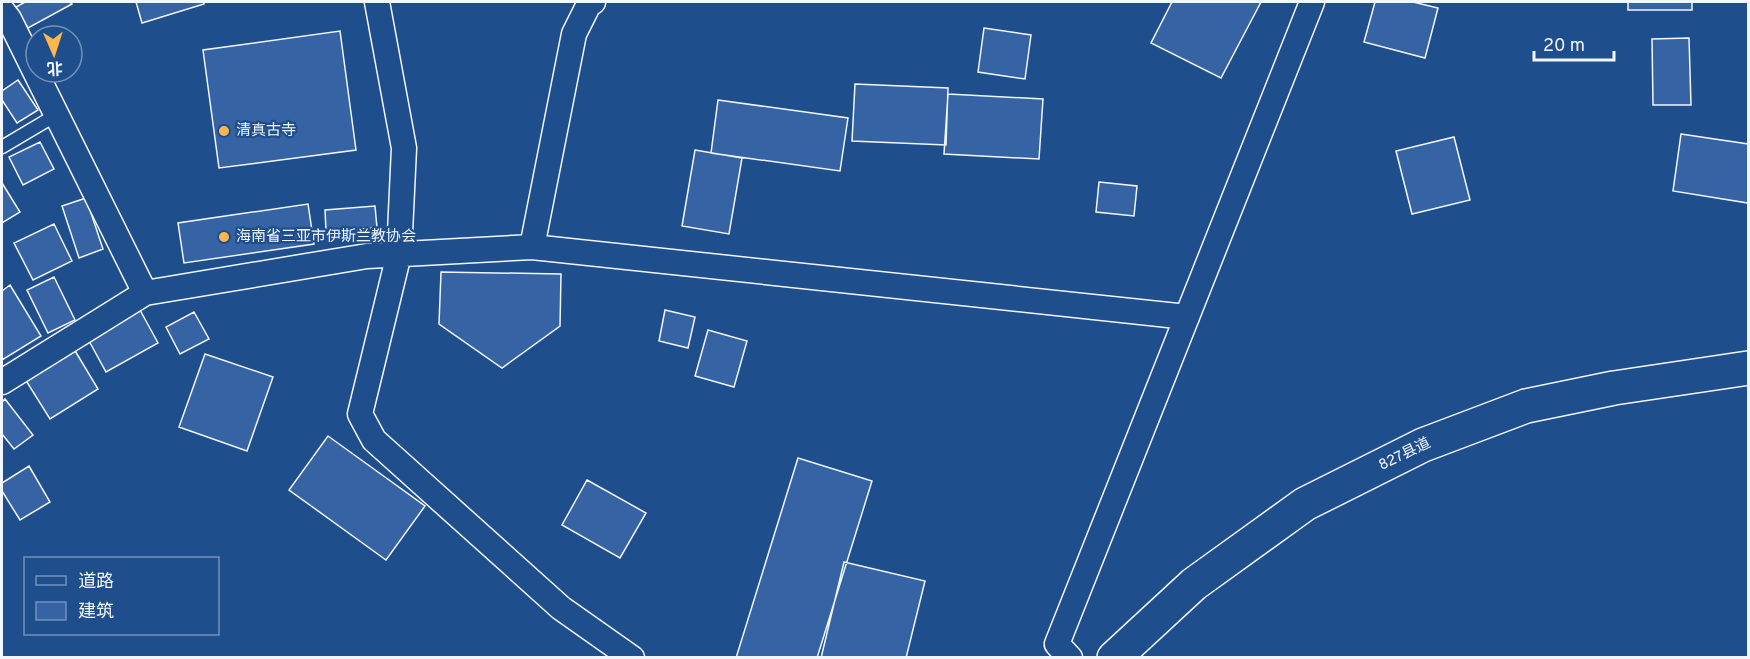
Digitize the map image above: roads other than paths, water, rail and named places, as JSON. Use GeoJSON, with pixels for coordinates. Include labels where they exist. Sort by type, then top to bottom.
{"type":"FeatureCollection","features":[{"type":"Feature","properties":{"kind":"main road","name":"827县道"},"geometry":{"type":"LineString","coordinates":[[1114,657],[1194,584],[1305,504],[1423,445],[1526,406],[1614,388],[1749,368]]}},
{"type":"Feature","properties":{"kind":"street"},"geometry":{"type":"LineString","coordinates":[[377,2],[404,148],[399,254],[360,414],[374,440],[561,608],[632,657]]}},
{"type":"Feature","properties":{"kind":"street"},"geometry":{"type":"LineString","coordinates":[[532,247],[574,34],[590,2],[593,2]]}},
{"type":"Feature","properties":{"kind":"street"},"geometry":{"type":"LineString","coordinates":[[1070,657],[1057,644],[1312,2]]}},
{"type":"Feature","properties":{"kind":"street"},"geometry":{"type":"LineString","coordinates":[[2,10],[9,19],[145,293]]}},
{"type":"Feature","properties":{"kind":"street"},"geometry":{"type":"LineString","coordinates":[[2,380],[145,293],[367,256],[399,254],[532,247],[1187,317]]}},
{"type":"Feature","properties":{"kind":"lane"},"geometry":{"type":"LineString","coordinates":[[2,147],[56,115]]}},
{"type":"Feature","properties":{"kind":"place","name":"清真古寺"},"geometry":{"type":"Point","coordinates":[224,131]}},
{"type":"Feature","properties":{"kind":"place","name":"海南省三亚市伊斯兰教协会"},"geometry":{"type":"Point","coordinates":[224,237]}}]}
